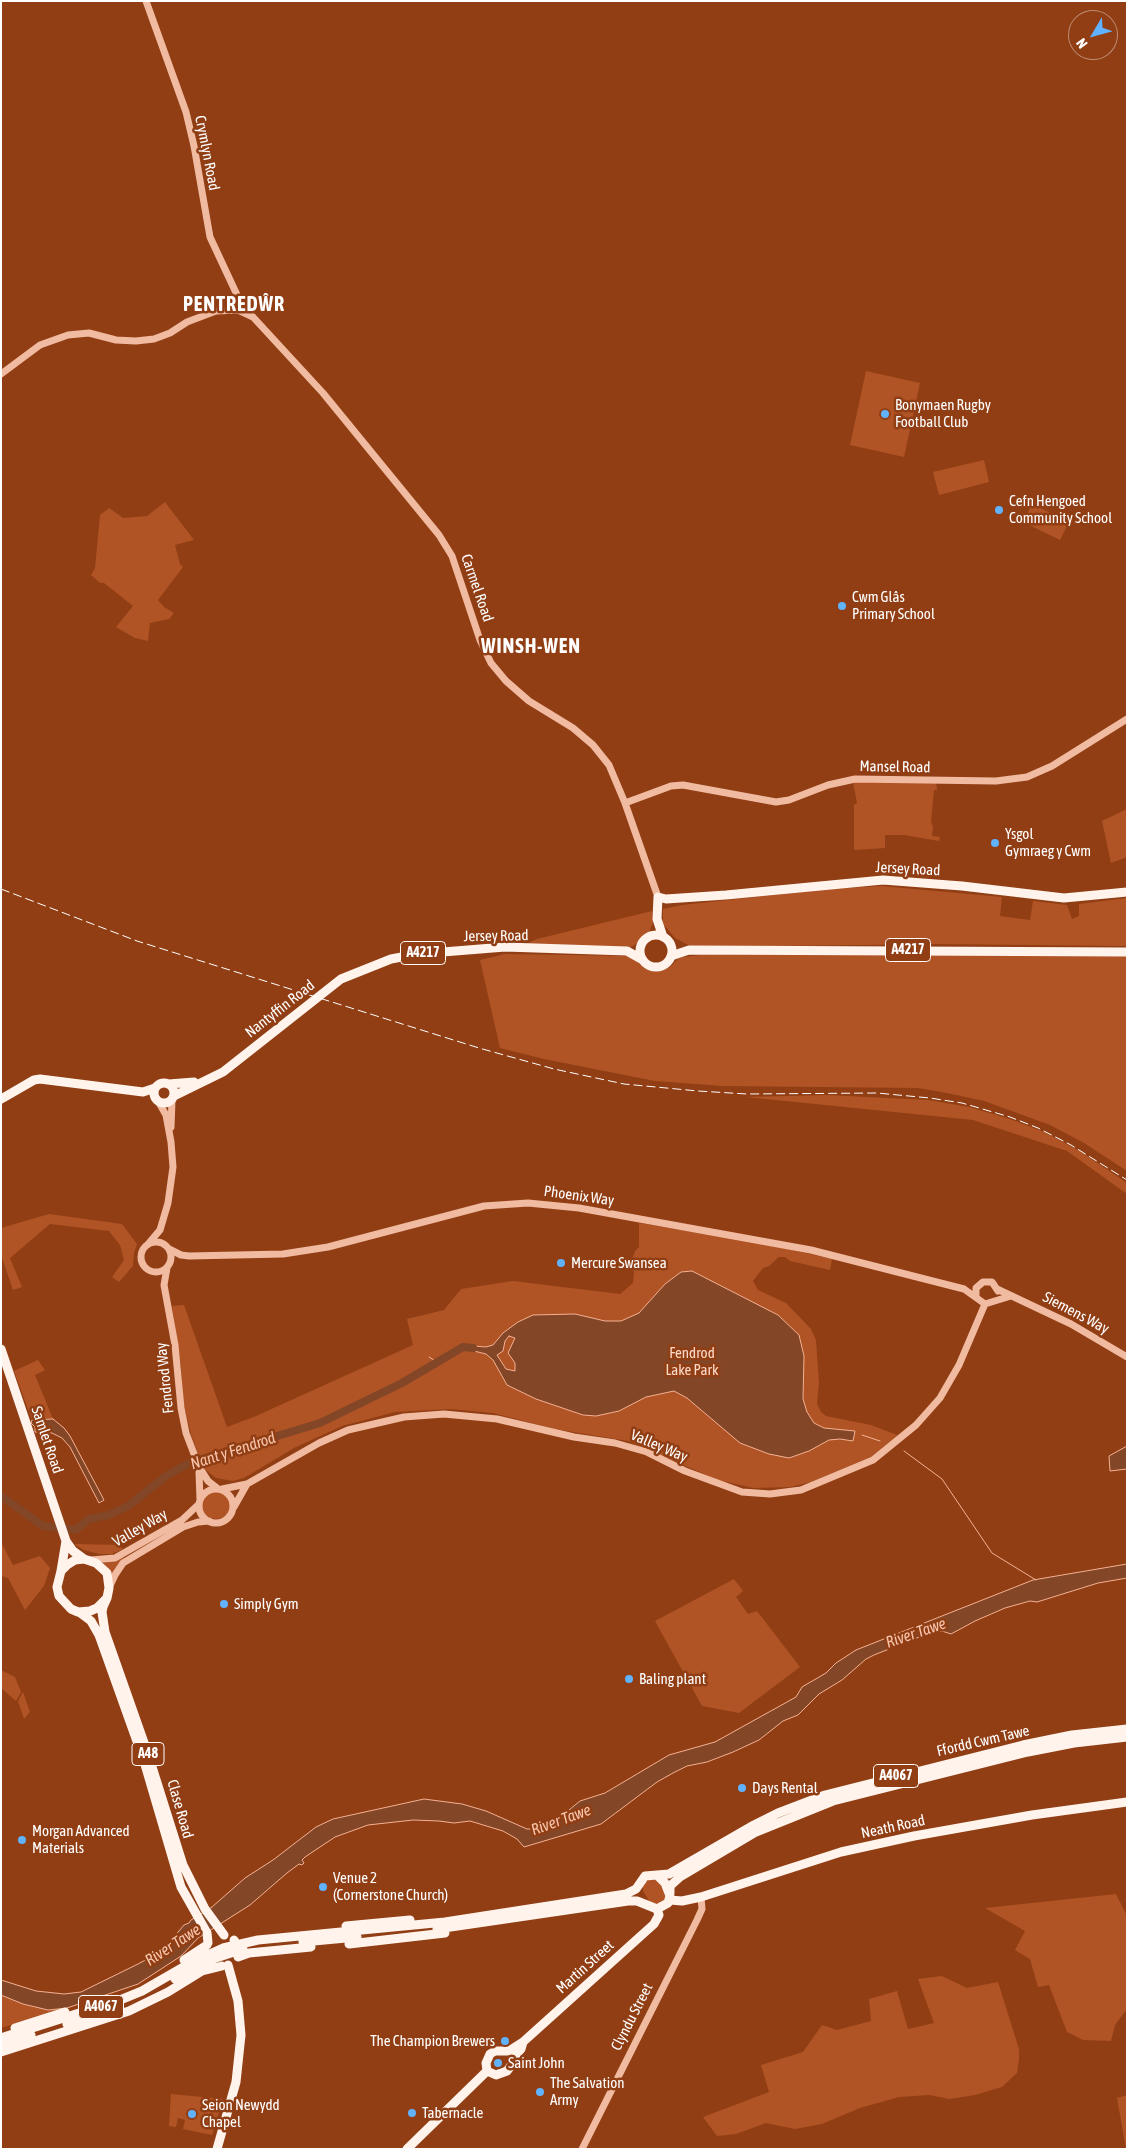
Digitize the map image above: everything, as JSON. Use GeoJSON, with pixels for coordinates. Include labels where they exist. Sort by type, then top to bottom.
{"type":"FeatureCollection","features":[{"type":"Feature","properties":{"kind":"main road","name":"Jersey Road"},"geometry":{"type":"LineString","coordinates":[[658,897],[666,899],[735,894],[883,880],[962,886],[1064,898],[1127,892]]}},
{"type":"Feature","properties":{"kind":"main road","name":"Carmel Road"},"geometry":{"type":"LineString","coordinates":[[658,897],[657,919],[663,937]]}},
{"type":"Feature","properties":{"kind":"main road","name":"Carmel Road"},"geometry":{"type":"LineString","coordinates":[[648,937],[657,919]]}},
{"type":"Feature","properties":{"kind":"main road"},"geometry":{"type":"LineString","coordinates":[[658,935],[670,944],[671,956],[665,963],[651,966],[644,960],[640,950],[648,937],[658,935]]}},
{"type":"Feature","properties":{"kind":"main road","name":"Jersey Road"},"geometry":{"type":"LineString","coordinates":[[626,951],[642,944]]}},
{"type":"Feature","properties":{"kind":"main road","name":"A4217"},"geometry":{"type":"LineString","coordinates":[[670,944],[689,950],[1127,952]]}},
{"type":"Feature","properties":{"kind":"main road","name":"Jersey Road"},"geometry":{"type":"LineString","coordinates":[[341,979],[391,959],[449,950],[505,947],[626,951],[644,960]]}},
{"type":"Feature","properties":{"kind":"main road","name":"A4217"},"geometry":{"type":"LineString","coordinates":[[671,956],[689,950]]}},
{"type":"Feature","properties":{"kind":"main road","name":"Nantyffin Road"},"geometry":{"type":"LineString","coordinates":[[173,1098],[213,1078],[341,979]]}},
{"type":"Feature","properties":{"kind":"main road","name":"Nantyffin Road"},"geometry":{"type":"LineString","coordinates":[[169,1084],[200,1081],[236,1061]]}},
{"type":"Feature","properties":{"kind":"main road"},"geometry":{"type":"LineString","coordinates":[[1,1100],[34,1080],[40,1079],[143,1092],[155,1088],[161,1083],[169,1084],[174,1090],[173,1098],[163,1103],[114,1089]]}},
{"type":"Feature","properties":{"kind":"main road"},"geometry":{"type":"LineString","coordinates":[[155,1088],[157,1100]]}},
{"type":"Feature","properties":{"kind":"main road","name":"Samlet Road"},"geometry":{"type":"LineString","coordinates":[[1,1349],[66,1538]]}},
{"type":"Feature","properties":{"kind":"main road"},"geometry":{"type":"LineString","coordinates":[[66,1538],[72,1551],[96,1563],[107,1574],[109,1588],[107,1598],[97,1608],[90,1611],[78,1612],[64,1604],[59,1596],[57,1587],[66,1538]]}},
{"type":"Feature","properties":{"kind":"main road"},"geometry":{"type":"LineString","coordinates":[[59,1575],[67,1565],[87,1559]]}},
{"type":"Feature","properties":{"kind":"main road","name":"Clase Road"},"geometry":{"type":"LineString","coordinates":[[107,1598],[102,1612],[105,1632],[148,1754],[183,1865],[205,1909],[216,1926],[229,1937]]}},
{"type":"Feature","properties":{"kind":"main road","name":"Clase Road"},"geometry":{"type":"LineString","coordinates":[[78,1612],[91,1621],[99,1635],[144,1761],[181,1887],[207,1933],[207,1947]]}},
{"type":"Feature","properties":{"kind":"main road","name":"Ffordd Cwm Tawe"},"geometry":{"type":"LineString","coordinates":[[657,1875],[669,1874],[778,1813],[825,1795],[1023,1745],[1072,1735],[1127,1729]]}},
{"type":"Feature","properties":{"kind":"main road","name":"Ffordd Cwm Tawe"},"geometry":{"type":"LineString","coordinates":[[670,1896],[670,1886],[680,1877],[748,1837],[783,1820],[833,1801],[1028,1752],[1074,1743],[1127,1737]]}},
{"type":"Feature","properties":{"kind":"main road","name":"Neath Road"},"geometry":{"type":"LineString","coordinates":[[670,1896],[682,1901],[701,1897],[833,1855],[905,1838],[1014,1818],[1127,1802]]}},
{"type":"Feature","properties":{"kind":"main road"},"geometry":{"type":"LineString","coordinates":[[657,1875],[665,1883],[670,1896],[666,1906],[657,1909],[646,1904],[639,1890],[639,1884],[645,1876],[657,1875]]}},
{"type":"Feature","properties":{"kind":"main road","name":"A4067"},"geometry":{"type":"LineString","coordinates":[[1,2038],[120,2000],[158,1983],[211,1952],[235,1944],[258,1940],[470,1921],[626,1894],[636,1889],[639,1884]]}},
{"type":"Feature","properties":{"kind":"main road","name":"A4067"},"geometry":{"type":"LineString","coordinates":[[1,2045],[123,2006],[145,1996],[204,1962],[237,1950],[628,1901],[646,1904]]}},
{"type":"Feature","properties":{"kind":"main road","name":"Martin Street"},"geometry":{"type":"LineString","coordinates":[[511,2055],[654,1924],[659,1915],[657,1909]]}},
{"type":"Feature","properties":{"kind":"main road"},"geometry":{"type":"LineString","coordinates":[[1,2033],[32,2021],[121,1994],[155,1978],[207,1947],[213,1938],[240,1938],[389,1921],[470,1921]]}},
{"type":"Feature","properties":{"kind":"main road"},"geometry":{"type":"LineString","coordinates":[[1,2052],[121,2014],[153,2000],[202,1971],[225,1966],[237,1956],[258,1952],[426,1936],[448,1932],[470,1921]]}},
{"type":"Feature","properties":{"kind":"main road"},"geometry":{"type":"LineString","coordinates":[[229,1937],[237,1945],[237,1956]]}},
{"type":"Feature","properties":{"kind":"main road"},"geometry":{"type":"LineString","coordinates":[[207,1947],[211,1963],[225,1966]]}},
{"type":"Feature","properties":{"kind":"main road"},"geometry":{"type":"LineString","coordinates":[[217,2149],[237,2076],[241,2035],[238,2001],[225,1966]]}},
{"type":"Feature","properties":{"kind":"main road"},"geometry":{"type":"LineString","coordinates":[[496,2051],[511,2055],[510,2067],[501,2074],[496,2075],[487,2071],[486,2063],[490,2054],[496,2051]]}},
{"type":"Feature","properties":{"kind":"main road"},"geometry":{"type":"LineString","coordinates":[[407,2149],[487,2071]]}},
{"type":"Feature","properties":{"kind":"street","name":"Crymlyn Road"},"geometry":{"type":"LineString","coordinates":[[146,1],[188,119],[210,237],[238,297],[238,310]]}},
{"type":"Feature","properties":{"kind":"street"},"geometry":{"type":"LineString","coordinates":[[1,374],[40,346],[68,335],[102,335],[116,340],[154,339],[170,333],[187,322],[216,311],[238,310]]}},
{"type":"Feature","properties":{"kind":"street","name":"Carmel Road"},"geometry":{"type":"LineString","coordinates":[[238,310],[253,317],[280,345],[323,394],[439,535],[452,556],[480,640],[491,663],[506,681],[529,701],[573,728],[594,744],[609,765],[625,802],[658,897]]}},
{"type":"Feature","properties":{"kind":"street","name":"Mansel Road"},"geometry":{"type":"LineString","coordinates":[[625,802],[677,786],[776,802],[789,800],[828,785],[854,779],[996,781],[1027,777],[1052,766],[1127,719]]}},
{"type":"Feature","properties":{"kind":"street"},"geometry":{"type":"LineString","coordinates":[[164,1285],[144,1266],[140,1257],[144,1247],[160,1230],[168,1203],[171,1182],[173,1098]]}},
{"type":"Feature","properties":{"kind":"street"},"geometry":{"type":"LineString","coordinates":[[157,1100],[166,1115],[171,1142]]}},
{"type":"Feature","properties":{"kind":"street","name":"Phoenix Way"},"geometry":{"type":"LineString","coordinates":[[166,1246],[181,1255],[189,1256],[255,1256],[310,1250],[484,1206],[528,1203],[579,1208],[784,1245],[964,1289],[976,1297]]}},
{"type":"Feature","properties":{"kind":"street"},"geometry":{"type":"LineString","coordinates":[[152,1272],[161,1271],[168,1265],[171,1255],[160,1230]]}},
{"type":"Feature","properties":{"kind":"street"},"geometry":{"type":"LineString","coordinates":[[149,1243],[157,1241],[166,1246]]}},
{"type":"Feature","properties":{"kind":"street","name":"Phoenix Way"},"geometry":{"type":"LineString","coordinates":[[168,1265],[189,1256]]}},
{"type":"Feature","properties":{"kind":"street","name":"Fendrod Way"},"geometry":{"type":"LineString","coordinates":[[168,1265],[164,1285],[175,1345],[181,1408],[186,1433],[201,1479],[200,1502]]}},
{"type":"Feature","properties":{"kind":"street"},"geometry":{"type":"LineString","coordinates":[[964,1289],[989,1281],[998,1289],[998,1296],[995,1300]]}},
{"type":"Feature","properties":{"kind":"street"},"geometry":{"type":"LineString","coordinates":[[980,1283],[975,1291],[976,1297],[985,1304],[1011,1296]]}},
{"type":"Feature","properties":{"kind":"street","name":"Siemens Way"},"geometry":{"type":"LineString","coordinates":[[998,1289],[1071,1324],[1127,1357]]}},
{"type":"Feature","properties":{"kind":"street","name":"Valley Way"},"geometry":{"type":"LineString","coordinates":[[220,1489],[247,1484],[319,1443],[348,1430],[404,1417],[444,1414],[497,1419],[574,1437],[615,1443],[647,1452],[685,1471],[742,1492],[770,1494],[802,1490],[873,1460],[916,1425],[940,1398],[959,1365],[985,1304]]}},
{"type":"Feature","properties":{"kind":"street","name":"Fendrod Way"},"geometry":{"type":"LineString","coordinates":[[198,1467],[208,1481],[220,1489]]}},
{"type":"Feature","properties":{"kind":"street"},"geometry":{"type":"LineString","coordinates":[[233,1508],[232,1498],[220,1489],[209,1490],[200,1502],[203,1516],[209,1521],[214,1523],[225,1521],[229,1517],[247,1484]]}},
{"type":"Feature","properties":{"kind":"street","name":"Valley Way"},"geometry":{"type":"LineString","coordinates":[[87,1559],[107,1560],[122,1555],[182,1520],[200,1502]]}},
{"type":"Feature","properties":{"kind":"street","name":"Valley Way"},"geometry":{"type":"LineString","coordinates":[[109,1588],[123,1563],[183,1527],[209,1521]]}},
{"type":"Feature","properties":{"kind":"street","name":"Clyndu Street"},"geometry":{"type":"LineString","coordinates":[[582,2149],[697,1920],[702,1908],[701,1897]]}},
{"type":"Feature","properties":{"kind":"green space","name":"Bonymaen Rugby Football Club"},"geometry":{"type":"Polygon","coordinates":[[[866,371],[920,383],[904,457],[850,445],[866,371]]]}},
{"type":"Feature","properties":{"kind":"green space"},"geometry":{"type":"Polygon","coordinates":[[[984,460],[989,482],[939,495],[933,472],[984,460]]]}},
{"type":"Feature","properties":{"kind":"green space"},"geometry":{"type":"Polygon","coordinates":[[[165,502],[194,540],[175,545],[180,564],[183,567],[158,600],[164,607],[174,613],[169,619],[150,623],[148,641],[135,638],[116,627],[133,606],[91,575],[95,568],[100,515],[109,508],[123,518],[147,516],[165,502]]]}},
{"type":"Feature","properties":{"kind":"green space"},"geometry":{"type":"Polygon","coordinates":[[[1032,504],[1069,522],[1060,540],[1023,522],[1032,504]]]}},
{"type":"Feature","properties":{"kind":"green space"},"geometry":{"type":"Polygon","coordinates":[[[853,782],[936,782],[937,790],[934,790],[931,822],[933,827],[932,836],[940,837],[939,841],[904,835],[885,835],[885,848],[854,850],[854,805],[857,803],[853,782]]]}},
{"type":"Feature","properties":{"kind":"green space"},"geometry":{"type":"Polygon","coordinates":[[[1127,809],[1127,857],[1111,863],[1102,821],[1127,809]]]}},
{"type":"Feature","properties":{"kind":"green space"},"geometry":{"type":"Polygon","coordinates":[[[881,886],[1002,897],[1000,916],[1030,920],[1033,901],[1067,905],[1072,919],[1079,916],[1079,904],[1127,898],[1127,946],[941,944],[692,947],[675,938],[663,924],[663,909],[682,905],[829,889],[881,886]]]}},
{"type":"Feature","properties":{"kind":"green space"},"geometry":{"type":"Polygon","coordinates":[[[652,911],[653,922],[649,933],[629,948],[524,945],[537,939],[652,911]]]}},
{"type":"Feature","properties":{"kind":"green space"},"geometry":{"type":"Polygon","coordinates":[[[800,953],[1127,956],[1127,1171],[1084,1143],[1050,1125],[984,1101],[947,1093],[918,1088],[723,1086],[655,1081],[544,1059],[500,1048],[480,960],[505,954],[627,956],[655,971],[670,967],[683,957],[800,953]]]}},
{"type":"Feature","properties":{"kind":"green space"},"geometry":{"type":"Polygon","coordinates":[[[828,1095],[928,1100],[969,1107],[1010,1119],[1044,1132],[1080,1151],[1127,1183],[1127,1194],[1067,1151],[973,1120],[746,1097],[828,1095]]]}},
{"type":"Feature","properties":{"kind":"green space"},"geometry":{"type":"Polygon","coordinates":[[[49,1214],[122,1224],[137,1244],[133,1266],[119,1282],[112,1277],[124,1260],[120,1245],[109,1231],[50,1224],[10,1258],[22,1287],[13,1290],[1,1255],[1,1228],[49,1214]]]}},
{"type":"Feature","properties":{"kind":"green space","name":"Fendrod Lake Park"},"geometry":{"type":"Polygon","coordinates":[[[639,1223],[761,1243],[832,1259],[830,1270],[779,1257],[769,1266],[763,1268],[753,1281],[758,1290],[786,1303],[811,1329],[816,1340],[819,1383],[817,1404],[821,1412],[826,1416],[871,1425],[897,1435],[896,1437],[871,1457],[811,1482],[790,1487],[753,1488],[718,1480],[628,1441],[555,1429],[493,1413],[450,1409],[395,1412],[342,1426],[294,1448],[244,1478],[233,1481],[216,1478],[203,1468],[191,1434],[183,1401],[181,1366],[172,1306],[184,1305],[227,1427],[256,1416],[413,1345],[407,1319],[444,1310],[461,1289],[513,1281],[620,1294],[633,1283],[634,1272],[630,1266],[635,1251],[639,1247],[639,1223]]]}},
{"type":"Feature","properties":{"kind":"green space"},"geometry":{"type":"Polygon","coordinates":[[[38,1360],[45,1370],[35,1375],[53,1419],[32,1420],[14,1371],[38,1360]]]}},
{"type":"Feature","properties":{"kind":"green space"},"geometry":{"type":"Polygon","coordinates":[[[216,1489],[227,1493],[231,1504],[227,1515],[216,1519],[205,1515],[201,1504],[205,1493],[216,1489]]]}},
{"type":"Feature","properties":{"kind":"green space"},"geometry":{"type":"Polygon","coordinates":[[[1,1542],[13,1565],[40,1556],[50,1568],[44,1586],[25,1610],[8,1578],[1,1576],[1,1542]]]}},
{"type":"Feature","properties":{"kind":"green space"},"geometry":{"type":"Polygon","coordinates":[[[74,1544],[119,1545],[123,1549],[112,1554],[99,1554],[84,1550],[74,1544]]]}},
{"type":"Feature","properties":{"kind":"green space"},"geometry":{"type":"Polygon","coordinates":[[[122,1557],[125,1558],[118,1564],[111,1577],[103,1563],[122,1557]]]}},
{"type":"Feature","properties":{"kind":"green space"},"geometry":{"type":"Polygon","coordinates":[[[734,1579],[743,1591],[736,1597],[748,1614],[757,1611],[800,1667],[739,1713],[702,1706],[655,1621],[734,1579]]]}},
{"type":"Feature","properties":{"kind":"green space"},"geometry":{"type":"Polygon","coordinates":[[[1,1670],[15,1677],[21,1692],[16,1701],[1,1688],[1,1670]]]}},
{"type":"Feature","properties":{"kind":"green space"},"geometry":{"type":"Polygon","coordinates":[[[23,1692],[30,1712],[24,1719],[18,1701],[23,1692]]]}},
{"type":"Feature","properties":{"kind":"green space"},"geometry":{"type":"Polygon","coordinates":[[[649,1879],[658,1880],[666,1893],[666,1899],[659,1905],[651,1904],[643,1891],[643,1885],[649,1879]]]}},
{"type":"Feature","properties":{"kind":"green space"},"geometry":{"type":"Polygon","coordinates":[[[1116,1894],[1127,1916],[1127,2009],[1115,2025],[1111,2041],[1083,2040],[1067,2032],[1049,1985],[1038,1987],[1030,1959],[1015,1950],[1025,1931],[985,1908],[1116,1894]]]}},
{"type":"Feature","properties":{"kind":"green space"},"geometry":{"type":"Polygon","coordinates":[[[942,1976],[967,1988],[998,1982],[1019,2049],[1017,2073],[1002,2087],[975,2095],[949,2099],[930,2095],[899,2097],[860,2108],[822,2124],[795,2129],[766,2123],[736,2134],[717,2136],[703,2117],[769,2092],[761,2065],[803,2052],[822,2025],[837,2030],[871,2021],[869,1999],[897,1991],[908,2029],[934,2023],[918,1979],[942,1976]]]}},
{"type":"Feature","properties":{"kind":"green space"},"geometry":{"type":"Polygon","coordinates":[[[1,1995],[48,2010],[67,2008],[1,2028],[1,1995]]]}},
{"type":"Feature","properties":{"kind":"green space"},"geometry":{"type":"Polygon","coordinates":[[[171,2094],[223,2099],[212,2135],[183,2129],[185,2120],[178,2118],[176,2127],[169,2126],[171,2094]]]}},
{"type":"Feature","properties":{"kind":"green space"},"geometry":{"type":"Polygon","coordinates":[[[1127,2095],[1127,2149],[1126,2149],[1117,2098],[1127,2095]]]}},
{"type":"Feature","properties":{"kind":"water"},"geometry":{"type":"Polygon","coordinates":[[[692,1271],[778,1315],[799,1335],[804,1356],[803,1399],[807,1412],[814,1423],[824,1428],[855,1431],[853,1441],[829,1440],[809,1451],[789,1458],[769,1454],[740,1443],[687,1398],[674,1391],[646,1397],[619,1411],[596,1416],[583,1415],[536,1399],[507,1385],[493,1360],[486,1354],[474,1351],[474,1346],[486,1347],[493,1345],[503,1333],[518,1322],[533,1315],[575,1314],[605,1321],[621,1321],[639,1313],[665,1284],[681,1272],[692,1271]],[[509,1336],[505,1341],[503,1351],[497,1355],[506,1369],[515,1371],[515,1363],[508,1353],[515,1338],[509,1336]]]}},
{"type":"Feature","properties":{"kind":"water"},"geometry":{"type":"Polygon","coordinates":[[[53,1419],[70,1436],[104,1500],[99,1503],[70,1447],[62,1438],[52,1433],[35,1432],[35,1427],[31,1423],[32,1420],[53,1419]]]}},
{"type":"Feature","properties":{"kind":"water"},"geometry":{"type":"Polygon","coordinates":[[[1127,1446],[1127,1469],[1110,1471],[1109,1456],[1127,1446]]]}},
{"type":"Feature","properties":{"kind":"water","name":"River Tawe"},"geometry":{"type":"Polygon","coordinates":[[[1127,1564],[1127,1578],[1098,1583],[1037,1602],[1030,1601],[1005,1608],[951,1634],[942,1631],[919,1637],[874,1655],[866,1659],[842,1680],[819,1694],[798,1715],[783,1721],[759,1740],[707,1762],[687,1766],[673,1773],[657,1782],[601,1824],[524,1847],[517,1839],[503,1831],[470,1821],[454,1823],[413,1820],[368,1825],[335,1837],[305,1857],[302,1860],[304,1863],[302,1865],[299,1864],[287,1873],[250,1905],[198,1938],[181,1956],[138,1984],[67,2008],[48,2010],[23,2004],[1,1995],[1,1980],[36,1991],[64,1994],[81,1992],[138,1964],[153,1956],[168,1944],[184,1925],[212,1907],[245,1878],[273,1860],[316,1827],[333,1819],[424,1799],[462,1804],[486,1811],[527,1829],[536,1829],[563,1815],[580,1801],[605,1793],[669,1755],[715,1742],[796,1697],[802,1687],[826,1673],[836,1663],[856,1650],[1033,1580],[1127,1564]]]}},
{"type":"Feature","properties":{"kind":"waterway","name":"Nant y Fendrod"},"geometry":{"type":"LineString","coordinates":[[1,1496],[43,1526],[76,1530],[89,1519],[109,1515],[128,1506],[166,1476],[189,1463],[320,1423],[402,1383],[463,1347],[473,1348]]}},
{"type":"Feature","properties":{"kind":"waterway"},"geometry":{"type":"LineString","coordinates":[[429,1357],[437,1362]]}},
{"type":"Feature","properties":{"kind":"waterway","name":"Nant y Fendrod"},"geometry":{"type":"LineString","coordinates":[[862,1435],[880,1441]]}},
{"type":"Feature","properties":{"kind":"waterway","name":"Nant y Fendrod"},"geometry":{"type":"LineString","coordinates":[[904,1451],[942,1479],[992,1553],[1036,1580]]}},
{"type":"Feature","properties":{"kind":"railway"},"geometry":{"type":"LineString","coordinates":[[1,889],[137,941],[479,1048],[554,1069],[624,1084],[698,1091],[747,1094],[877,1093],[962,1103],[1010,1117],[1038,1128],[1071,1145],[1127,1180]]}},
{"type":"Feature","properties":{"kind":"place","name":"Bonymaen Rugby Football Club"},"geometry":{"type":"Point","coordinates":[885,414]}},
{"type":"Feature","properties":{"kind":"place","name":"Cefn Hengoed Community School"},"geometry":{"type":"Point","coordinates":[999,510]}},
{"type":"Feature","properties":{"kind":"place","name":"Cwm Glâs Primary School"},"geometry":{"type":"Point","coordinates":[842,606]}},
{"type":"Feature","properties":{"kind":"place","name":"Ysgol Gymraeg y Cwm"},"geometry":{"type":"Point","coordinates":[995,843]}},
{"type":"Feature","properties":{"kind":"place","name":"Mercure Swansea"},"geometry":{"type":"Point","coordinates":[561,1263]}},
{"type":"Feature","properties":{"kind":"place","name":"Simply Gym"},"geometry":{"type":"Point","coordinates":[224,1604]}},
{"type":"Feature","properties":{"kind":"place","name":"Baling plant"},"geometry":{"type":"Point","coordinates":[629,1679]}},
{"type":"Feature","properties":{"kind":"place","name":"Days Rental"},"geometry":{"type":"Point","coordinates":[742,1788]}},
{"type":"Feature","properties":{"kind":"place","name":"Morgan Advanced Materials"},"geometry":{"type":"Point","coordinates":[22,1840]}},
{"type":"Feature","properties":{"kind":"place","name":"Venue 2 (Cornerstone Church)"},"geometry":{"type":"Point","coordinates":[323,1887]}},
{"type":"Feature","properties":{"kind":"place","name":"The Champion Brewers"},"geometry":{"type":"Point","coordinates":[505,2041]}},
{"type":"Feature","properties":{"kind":"place","name":"Saint John"},"geometry":{"type":"Point","coordinates":[498,2063]}},
{"type":"Feature","properties":{"kind":"place","name":"The Salvation Army"},"geometry":{"type":"Point","coordinates":[540,2092]}},
{"type":"Feature","properties":{"kind":"place","name":"Tabernacle"},"geometry":{"type":"Point","coordinates":[412,2113]}},
{"type":"Feature","properties":{"kind":"place","name":"Seion Newydd Chapel"},"geometry":{"type":"Point","coordinates":[192,2114]}},
{"type":"Feature","properties":{"kind":"district","name":"PENTREDŴR"},"geometry":{"type":"Point","coordinates":[234,305]}},
{"type":"Feature","properties":{"kind":"district","name":"WINSH-WEN"},"geometry":{"type":"Point","coordinates":[531,647]}}]}
